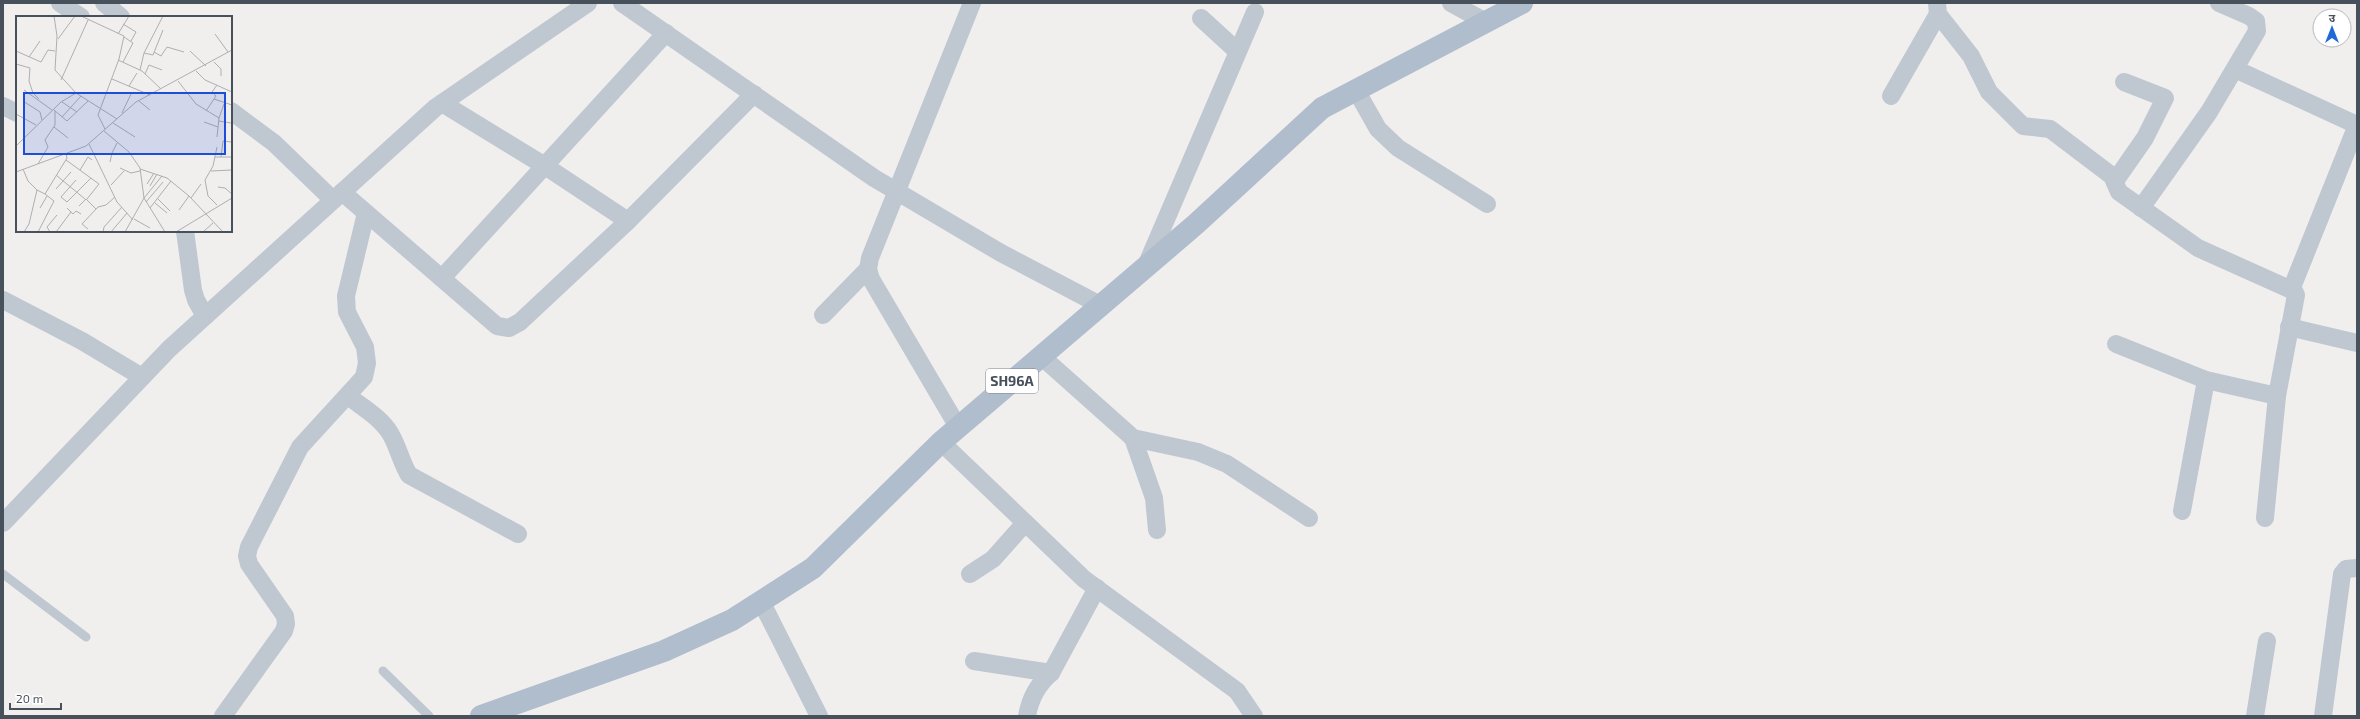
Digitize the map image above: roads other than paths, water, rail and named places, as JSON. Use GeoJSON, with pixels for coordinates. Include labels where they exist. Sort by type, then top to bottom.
{"type":"FeatureCollection","features":[{"type":"Feature","properties":{"kind":"main road","name":"SH96A"},"geometry":{"type":"LineString","coordinates":[[491,714],[664,651],[732,620],[813,568],[941,442],[1196,224],[1322,108],[1522,3]]}},
{"type":"Feature","properties":{"kind":"street"},"geometry":{"type":"LineString","coordinates":[[60,3],[80,16]]}},
{"type":"Feature","properties":{"kind":"street"},"geometry":{"type":"LineString","coordinates":[[104,3],[120,16]]}},
{"type":"Feature","properties":{"kind":"street"},"geometry":{"type":"LineString","coordinates":[[3,523],[169,349],[442,103],[588,3]]}},
{"type":"Feature","properties":{"kind":"street"},"geometry":{"type":"LineString","coordinates":[[622,3],[896,191],[1001,253],[1100,305]]}},
{"type":"Feature","properties":{"kind":"street"},"geometry":{"type":"LineString","coordinates":[[958,427],[871,279],[868,269],[870,258],[896,191],[972,3]]}},
{"type":"Feature","properties":{"kind":"street"},"geometry":{"type":"LineString","coordinates":[[1451,3],[1486,22]]}},
{"type":"Feature","properties":{"kind":"street"},"geometry":{"type":"LineString","coordinates":[[2141,208],[2209,112],[2258,27],[2256,22],[2249,16],[2219,3]]}},
{"type":"Feature","properties":{"kind":"street"},"geometry":{"type":"LineString","coordinates":[[1891,96],[1938,8],[1972,56],[1994,98],[2023,126],[2050,128],[2112,176],[2119,192],[2198,248],[2291,290],[2296,295],[2277,396],[2265,518]]}},
{"type":"Feature","properties":{"kind":"street"},"geometry":{"type":"LineString","coordinates":[[1146,266],[1255,12]]}},
{"type":"Feature","properties":{"kind":"street"},"geometry":{"type":"LineString","coordinates":[[1200,18],[1237,51]]}},
{"type":"Feature","properties":{"kind":"street"},"geometry":{"type":"LineString","coordinates":[[442,278],[666,33]]}},
{"type":"Feature","properties":{"kind":"street"},"geometry":{"type":"LineString","coordinates":[[2234,69],[2357,125],[2291,290]]}},
{"type":"Feature","properties":{"kind":"street"},"geometry":{"type":"LineString","coordinates":[[2115,181],[2145,138],[2165,98],[2124,82]]}},
{"type":"Feature","properties":{"kind":"street"},"geometry":{"type":"LineString","coordinates":[[1356,90],[1386,138],[1398,148],[1487,204]]}},
{"type":"Feature","properties":{"kind":"street"},"geometry":{"type":"LineString","coordinates":[[232,112],[274,143],[338,196],[366,213],[497,326],[509,328],[520,322],[628,221],[754,94]]}},
{"type":"Feature","properties":{"kind":"street"},"geometry":{"type":"LineString","coordinates":[[442,103],[545,166],[628,221]]}},
{"type":"Feature","properties":{"kind":"street"},"geometry":{"type":"LineString","coordinates":[[3,106],[16,112]]}},
{"type":"Feature","properties":{"kind":"street"},"geometry":{"type":"LineString","coordinates":[[223,716],[284,631],[286,624],[284,616],[249,564],[247,556],[249,546],[300,447],[364,377],[367,363],[365,347],[347,312],[346,296],[366,213]]}},
{"type":"Feature","properties":{"kind":"street"},"geometry":{"type":"LineString","coordinates":[[185,232],[193,290],[196,300],[206,316]]}},
{"type":"Feature","properties":{"kind":"street"},"geometry":{"type":"LineString","coordinates":[[823,315],[868,269]]}},
{"type":"Feature","properties":{"kind":"street"},"geometry":{"type":"LineString","coordinates":[[3,300],[82,341],[142,377]]}},
{"type":"Feature","properties":{"kind":"street"},"geometry":{"type":"LineString","coordinates":[[2289,326],[2357,343]]}},
{"type":"Feature","properties":{"kind":"street"},"geometry":{"type":"LineString","coordinates":[[2116,344],[2206,380],[2277,396]]}},
{"type":"Feature","properties":{"kind":"street"},"geometry":{"type":"LineString","coordinates":[[1041,356],[1133,438],[1154,498],[1157,530]]}},
{"type":"Feature","properties":{"kind":"street"},"geometry":{"type":"LineString","coordinates":[[2182,511],[2206,380]]}},
{"type":"Feature","properties":{"kind":"street"},"geometry":{"type":"LineString","coordinates":[[348,396],[380,421],[390,432],[402,463],[410,475],[518,534]]}},
{"type":"Feature","properties":{"kind":"street"},"geometry":{"type":"LineString","coordinates":[[1133,438],[1198,452],[1227,464],[1309,518]]}},
{"type":"Feature","properties":{"kind":"street"},"geometry":{"type":"LineString","coordinates":[[941,442],[1084,580],[1237,691],[1254,716]]}},
{"type":"Feature","properties":{"kind":"street"},"geometry":{"type":"LineString","coordinates":[[970,574],[994,559],[1025,523]]}},
{"type":"Feature","properties":{"kind":"street"},"geometry":{"type":"LineString","coordinates":[[2323,716],[2342,574],[2346,569],[2357,568]]}},
{"type":"Feature","properties":{"kind":"street"},"geometry":{"type":"LineString","coordinates":[[1027,716],[1029,702],[1043,680],[1052,673],[1097,588]]}},
{"type":"Feature","properties":{"kind":"street"},"geometry":{"type":"LineString","coordinates":[[761,601],[819,716]]}},
{"type":"Feature","properties":{"kind":"street"},"geometry":{"type":"LineString","coordinates":[[2255,716],[2267,641]]}},
{"type":"Feature","properties":{"kind":"street"},"geometry":{"type":"LineString","coordinates":[[974,661],[1052,673]]}},
{"type":"Feature","properties":{"kind":"lane"},"geometry":{"type":"LineString","coordinates":[[3,574],[86,637]]}},
{"type":"Feature","properties":{"kind":"lane"},"geometry":{"type":"LineString","coordinates":[[383,671],[428,716]]}}]}
